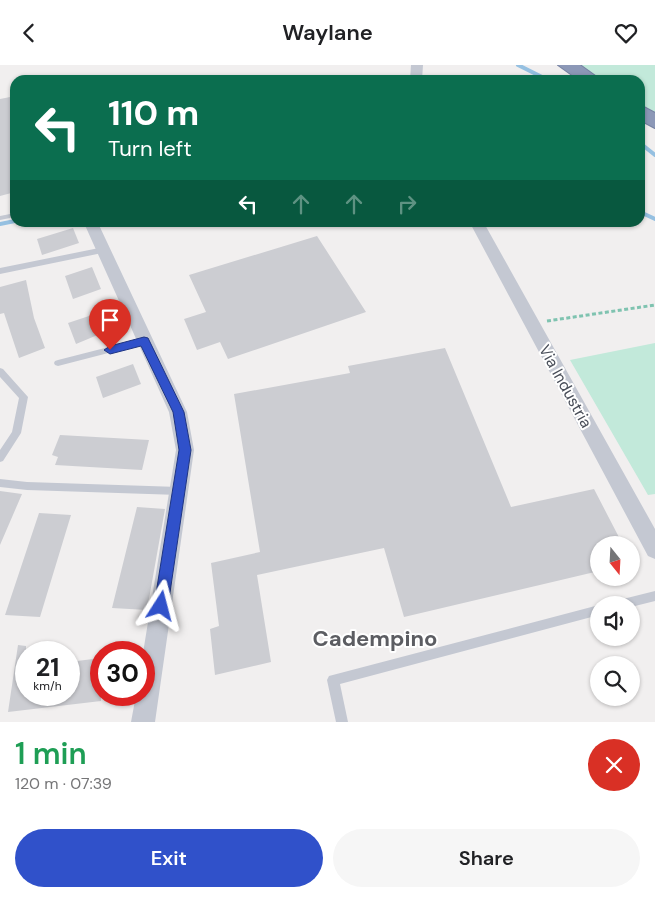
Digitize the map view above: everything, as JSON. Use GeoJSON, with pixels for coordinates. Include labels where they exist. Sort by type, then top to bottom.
{"type":"FeatureCollection","features":[{"type":"Feature","properties":{"kind":"highway"},"geometry":{"type":"LineString","coordinates":[[567,65],[584,75]]}},
{"type":"Feature","properties":{"kind":"street"},"geometry":{"type":"LineString","coordinates":[[93,227],[178,412],[185,450],[143,722]]}},
{"type":"Feature","properties":{"kind":"street","name":"Via Industria"},"geometry":{"type":"LineString","coordinates":[[479,227],[655,549]]}},
{"type":"Feature","properties":{"kind":"lane"},"geometry":{"type":"LineString","coordinates":[[0,271],[104,250]]}},
{"type":"Feature","properties":{"kind":"lane"},"geometry":{"type":"LineString","coordinates":[[58,363],[144,341]]}},
{"type":"Feature","properties":{"kind":"lane"},"geometry":{"type":"LineString","coordinates":[[0,371],[24,397],[16,433],[0,458]]}},
{"type":"Feature","properties":{"kind":"lane"},"geometry":{"type":"LineString","coordinates":[[0,483],[27,486],[179,491]]}},
{"type":"Feature","properties":{"kind":"lane"},"geometry":{"type":"LineString","coordinates":[[640,600],[655,596]]}},
{"type":"Feature","properties":{"kind":"lane"},"geometry":{"type":"LineString","coordinates":[[342,722],[333,680],[590,612]]}},
{"type":"Feature","properties":{"kind":"path"},"geometry":{"type":"LineString","coordinates":[[532,323],[655,305]]}},
{"type":"Feature","properties":{"kind":"green space"},"geometry":{"type":"Polygon","coordinates":[[[575,65],[655,65],[655,115],[645,108],[645,75],[592,75],[575,65]]]}},
{"type":"Feature","properties":{"kind":"green space"},"geometry":{"type":"Polygon","coordinates":[[[655,343],[655,494],[648,495],[570,360],[655,343]]]}},
{"type":"Feature","properties":{"kind":"building"},"geometry":{"type":"Polygon","coordinates":[[[10,97],[10,193],[0,196],[0,99],[10,97]]]}},
{"type":"Feature","properties":{"kind":"building"},"geometry":{"type":"Polygon","coordinates":[[[73,228],[79,243],[42,255],[37,239],[73,228]]]}},
{"type":"Feature","properties":{"kind":"building"},"geometry":{"type":"Polygon","coordinates":[[[317,236],[366,312],[228,359],[220,342],[197,350],[184,319],[206,312],[189,275],[317,236]]]}},
{"type":"Feature","properties":{"kind":"building"},"geometry":{"type":"Polygon","coordinates":[[[92,267],[101,289],[73,299],[65,276],[92,267]]]}},
{"type":"Feature","properties":{"kind":"building"},"geometry":{"type":"Polygon","coordinates":[[[26,280],[34,318],[45,348],[19,358],[4,313],[0,314],[0,287],[26,280]]]}},
{"type":"Feature","properties":{"kind":"building"},"geometry":{"type":"Polygon","coordinates":[[[92,315],[100,334],[76,344],[68,323],[92,315]]]}},
{"type":"Feature","properties":{"kind":"building"},"geometry":{"type":"Polygon","coordinates":[[[445,348],[511,507],[594,489],[618,536],[590,536],[590,573],[404,617],[384,548],[257,575],[271,662],[215,675],[210,629],[219,626],[211,563],[260,552],[234,394],[350,373],[348,366],[445,348]]]}},
{"type":"Feature","properties":{"kind":"building"},"geometry":{"type":"Polygon","coordinates":[[[133,364],[141,384],[103,398],[96,377],[133,364]]]}},
{"type":"Feature","properties":{"kind":"building"},"geometry":{"type":"Polygon","coordinates":[[[60,435],[149,440],[142,470],[55,465],[58,457],[52,455],[60,435]]]}},
{"type":"Feature","properties":{"kind":"building"},"geometry":{"type":"Polygon","coordinates":[[[0,491],[22,494],[0,545],[0,491]]]}},
{"type":"Feature","properties":{"kind":"building"},"geometry":{"type":"Polygon","coordinates":[[[137,507],[165,509],[147,610],[112,608],[137,507]]]}},
{"type":"Feature","properties":{"kind":"building"},"geometry":{"type":"Polygon","coordinates":[[[39,513],[71,515],[40,617],[5,615],[39,513]]]}},
{"type":"Feature","properties":{"kind":"building"},"geometry":{"type":"Polygon","coordinates":[[[90,659],[90,702],[80,703],[80,661],[90,659]]]}},
{"type":"Feature","properties":{"kind":"building"},"geometry":{"type":"Polygon","coordinates":[[[15,665],[15,706],[59,706],[8,712],[15,665]]]}},
{"type":"Feature","properties":{"kind":"waterway"},"geometry":{"type":"LineString","coordinates":[[518,65],[538,75]]}},
{"type":"Feature","properties":{"kind":"waterway"},"geometry":{"type":"LineString","coordinates":[[645,147],[655,155]]}},
{"type":"Feature","properties":{"kind":"waterway"},"geometry":{"type":"LineString","coordinates":[[645,214],[655,219]]}},
{"type":"Feature","properties":{"kind":"waterway"},"geometry":{"type":"LineString","coordinates":[[0,224],[10,222]]}},
{"type":"Feature","properties":{"kind":"district","name":"Cadempino"},"geometry":{"type":"Point","coordinates":[375,638]}},
{"type":"Feature","properties":{"kind":"route"},"geometry":{"type":"LineString","coordinates":[[110,350],[144,341],[178,412],[185,450],[161,606]]}}]}
